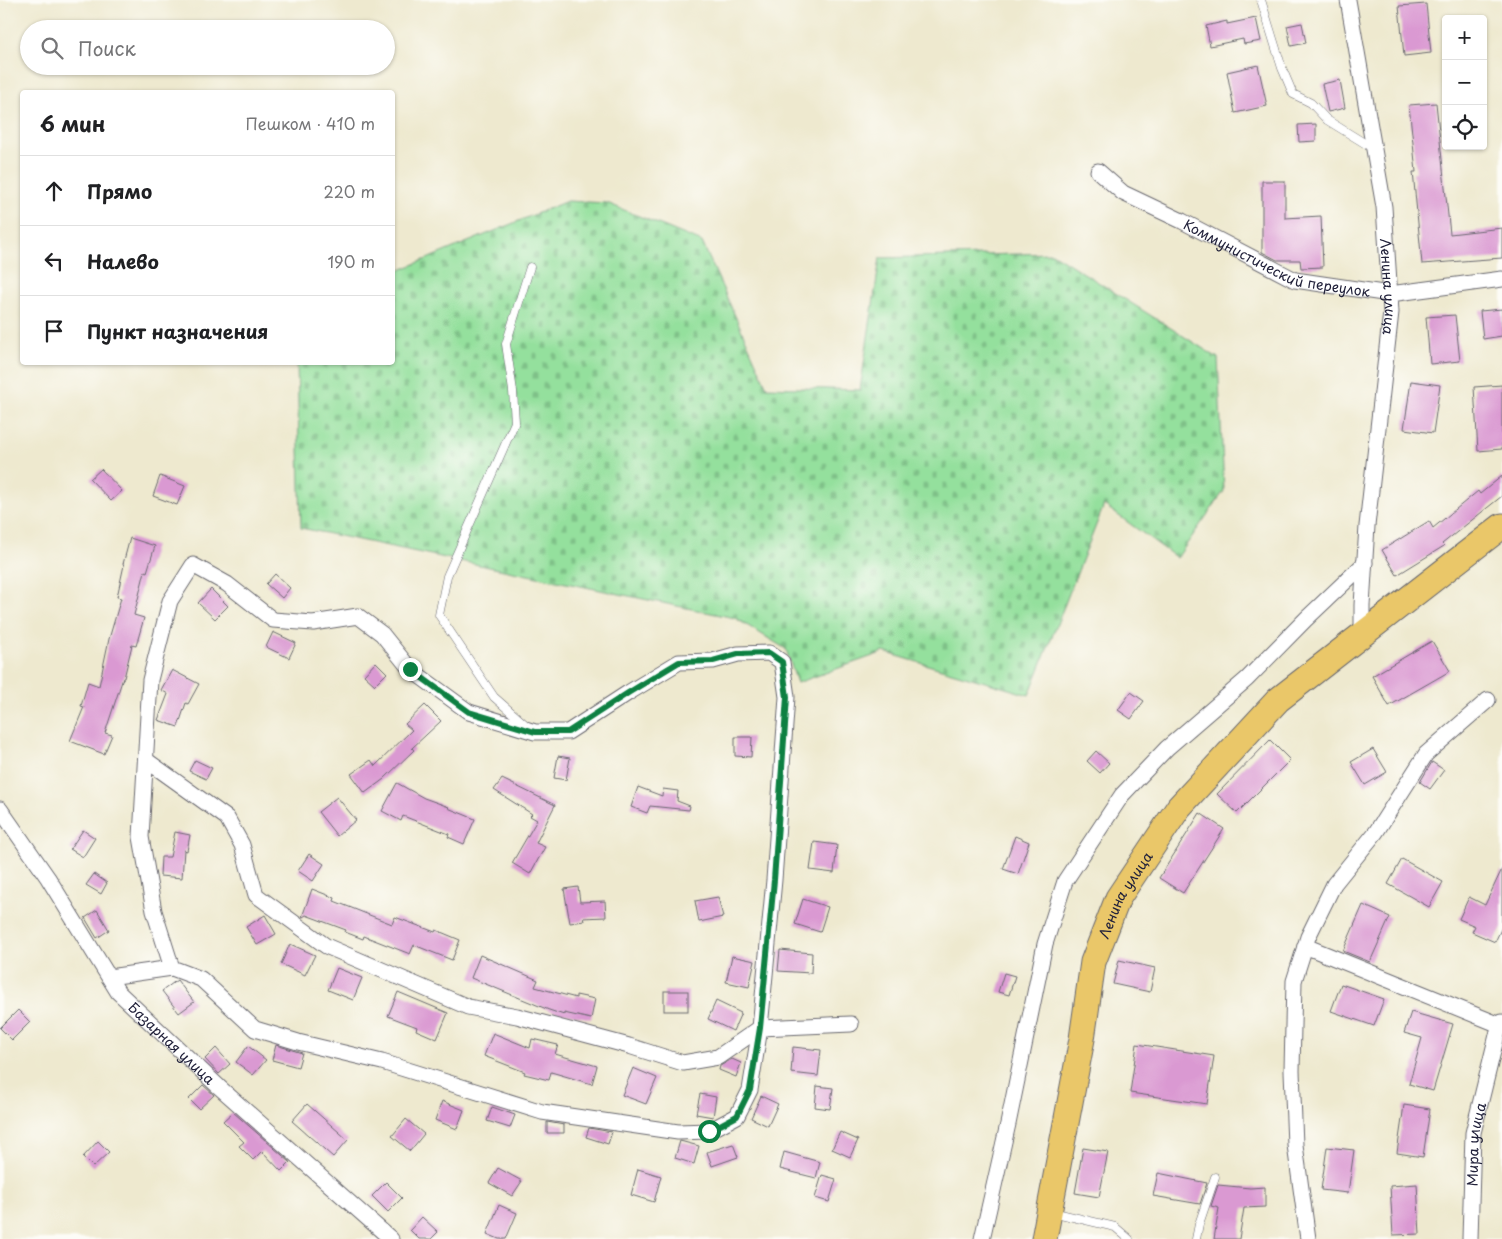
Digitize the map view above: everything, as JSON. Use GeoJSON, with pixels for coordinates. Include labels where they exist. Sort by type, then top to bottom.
{"type":"FeatureCollection","features":[{"type":"Feature","properties":{"kind":"main road","name":"Ленина улица"},"geometry":{"type":"LineString","coordinates":[[1044,1239],[1082,1039],[1092,962],[1118,898],[1179,807],[1278,700],[1502,526]]}},
{"type":"Feature","properties":{"kind":"street","name":"Ленина улица"},"geometry":{"type":"LineString","coordinates":[[1348,0],[1384,207],[1391,312],[1368,516],[1364,563],[1362,635]]}},
{"type":"Feature","properties":{"kind":"street","name":"Коммунистический переулок"},"geometry":{"type":"LineString","coordinates":[[1098,171],[1123,193],[1182,221],[1295,280],[1390,294],[1502,279]]}},
{"type":"Feature","properties":{"kind":"street"},"geometry":{"type":"LineString","coordinates":[[982,1239],[1045,944],[1065,881],[1122,795],[1166,748],[1247,679],[1364,563]]}},
{"type":"Feature","properties":{"kind":"street"},"geometry":{"type":"LineString","coordinates":[[109,977],[172,968],[201,979],[256,1029],[298,1042],[382,1062],[542,1112],[678,1132],[709,1131],[737,1116],[750,1090],[760,1028],[774,880],[787,697],[782,662],[769,653],[738,654],[713,661],[679,662],[568,732],[535,732],[469,712],[410,669],[382,634],[358,616],[313,623],[273,620],[227,584],[193,566],[170,601],[150,680],[141,837],[154,911],[172,968]]}},
{"type":"Feature","properties":{"kind":"street"},"geometry":{"type":"LineString","coordinates":[[1308,1239],[1295,1144],[1292,1071],[1294,981],[1305,946],[1334,884],[1376,832],[1426,754],[1488,700]]}},
{"type":"Feature","properties":{"kind":"street"},"geometry":{"type":"LineString","coordinates":[[146,760],[227,818],[242,845],[256,895],[326,946],[468,1007],[536,1021],[629,1046],[683,1063],[718,1056],[760,1028],[851,1024]]}},
{"type":"Feature","properties":{"kind":"street","name":"Базарная улица"},"geometry":{"type":"LineString","coordinates":[[0,809],[48,878],[118,992],[219,1087],[391,1239]]}},
{"type":"Feature","properties":{"kind":"street"},"geometry":{"type":"LineString","coordinates":[[1305,946],[1501,1023]]}},
{"type":"Feature","properties":{"kind":"street","name":"Мира улица"},"geometry":{"type":"LineString","coordinates":[[1470,1239],[1473,1133],[1501,1023]]}},
{"type":"Feature","properties":{"kind":"lane"},"geometry":{"type":"LineString","coordinates":[[1262,0],[1282,68],[1293,94],[1311,102],[1327,120],[1374,149]]}},
{"type":"Feature","properties":{"kind":"lane"},"geometry":{"type":"LineString","coordinates":[[530,268],[506,344],[513,391],[514,422],[447,576],[439,615],[494,697],[535,732]]}},
{"type":"Feature","properties":{"kind":"lane"},"geometry":{"type":"LineString","coordinates":[[1196,1239],[1199,1224],[1215,1177]]}},
{"type":"Feature","properties":{"kind":"lane"},"geometry":{"type":"LineString","coordinates":[[1049,1212],[1116,1227],[1129,1239]]}},
{"type":"Feature","properties":{"kind":"green space"},"geometry":{"type":"Polygon","coordinates":[[[567,201],[607,203],[702,242],[767,387],[860,390],[880,258],[1052,253],[1218,358],[1224,491],[1177,558],[1104,505],[1029,695],[884,652],[797,683],[786,649],[735,618],[301,528],[297,365],[395,365],[395,272],[567,201]]]}},
{"type":"Feature","properties":{"kind":"building"},"geometry":{"type":"Polygon","coordinates":[[[1426,4],[1431,53],[1404,56],[1399,6],[1426,4]]]}},
{"type":"Feature","properties":{"kind":"building"},"geometry":{"type":"Polygon","coordinates":[[[1256,18],[1261,41],[1244,44],[1243,39],[1210,46],[1206,26],[1227,21],[1227,24],[1256,18]]]}},
{"type":"Feature","properties":{"kind":"building"},"geometry":{"type":"Polygon","coordinates":[[[1302,23],[1306,43],[1291,46],[1287,26],[1302,23]]]}},
{"type":"Feature","properties":{"kind":"building"},"geometry":{"type":"Polygon","coordinates":[[[1258,65],[1267,106],[1235,113],[1227,72],[1258,65]]]}},
{"type":"Feature","properties":{"kind":"building"},"geometry":{"type":"Polygon","coordinates":[[[1340,80],[1345,108],[1328,112],[1322,84],[1340,80]]]}},
{"type":"Feature","properties":{"kind":"building"},"geometry":{"type":"Polygon","coordinates":[[[1436,103],[1450,234],[1502,228],[1502,258],[1422,264],[1413,172],[1416,172],[1409,105],[1436,103]]]}},
{"type":"Feature","properties":{"kind":"building"},"geometry":{"type":"Polygon","coordinates":[[[1316,124],[1316,141],[1299,142],[1298,125],[1316,124]]]}},
{"type":"Feature","properties":{"kind":"building"},"geometry":{"type":"Polygon","coordinates":[[[1262,181],[1285,181],[1285,218],[1321,216],[1323,267],[1301,268],[1300,260],[1277,260],[1262,252],[1262,181]]]}},
{"type":"Feature","properties":{"kind":"building"},"geometry":{"type":"Polygon","coordinates":[[[1502,309],[1502,336],[1483,339],[1480,311],[1502,309]]]}},
{"type":"Feature","properties":{"kind":"building"},"geometry":{"type":"Polygon","coordinates":[[[1455,315],[1460,361],[1430,364],[1426,317],[1455,315]]]}},
{"type":"Feature","properties":{"kind":"building"},"geometry":{"type":"Polygon","coordinates":[[[1411,381],[1440,385],[1433,433],[1404,429],[1411,381]]]}},
{"type":"Feature","properties":{"kind":"building"},"geometry":{"type":"Polygon","coordinates":[[[1502,385],[1502,449],[1478,451],[1474,387],[1502,385]]]}},
{"type":"Feature","properties":{"kind":"building"},"geometry":{"type":"Polygon","coordinates":[[[101,469],[122,491],[111,501],[90,479],[101,469]]]}},
{"type":"Feature","properties":{"kind":"building"},"geometry":{"type":"Polygon","coordinates":[[[160,476],[185,486],[177,505],[153,496],[160,476]]]}},
{"type":"Feature","properties":{"kind":"building"},"geometry":{"type":"Polygon","coordinates":[[[1502,476],[1502,496],[1442,544],[1444,546],[1397,575],[1382,550],[1429,521],[1433,528],[1478,491],[1480,494],[1502,476]]]}},
{"type":"Feature","properties":{"kind":"building"},"geometry":{"type":"Polygon","coordinates":[[[130,538],[155,546],[147,572],[145,571],[134,615],[144,618],[136,646],[132,645],[124,678],[105,733],[112,735],[104,754],[70,741],[84,707],[81,706],[88,682],[99,686],[109,639],[121,598],[117,597],[130,538]]]}},
{"type":"Feature","properties":{"kind":"building"},"geometry":{"type":"Polygon","coordinates":[[[275,574],[290,588],[282,598],[266,584],[275,574]]]}},
{"type":"Feature","properties":{"kind":"building"},"geometry":{"type":"Polygon","coordinates":[[[211,589],[228,606],[215,619],[198,603],[211,589]]]}},
{"type":"Feature","properties":{"kind":"building"},"geometry":{"type":"Polygon","coordinates":[[[273,632],[296,643],[289,658],[266,647],[273,632]]]}},
{"type":"Feature","properties":{"kind":"building"},"geometry":{"type":"Polygon","coordinates":[[[1432,641],[1450,671],[1389,706],[1372,676],[1432,641]]]}},
{"type":"Feature","properties":{"kind":"building"},"geometry":{"type":"Polygon","coordinates":[[[376,662],[387,673],[375,685],[364,675],[376,662]]]}},
{"type":"Feature","properties":{"kind":"building"},"geometry":{"type":"Polygon","coordinates":[[[172,670],[199,684],[188,704],[186,703],[178,727],[158,720],[168,694],[161,690],[172,670]]]}},
{"type":"Feature","properties":{"kind":"building"},"geometry":{"type":"Polygon","coordinates":[[[1131,692],[1144,701],[1131,719],[1118,710],[1131,692]]]}},
{"type":"Feature","properties":{"kind":"building"},"geometry":{"type":"Polygon","coordinates":[[[425,705],[441,721],[412,748],[414,750],[384,779],[365,793],[351,774],[371,760],[375,766],[412,730],[405,724],[425,705]]]}},
{"type":"Feature","properties":{"kind":"building"},"geometry":{"type":"Polygon","coordinates":[[[735,737],[752,737],[751,757],[735,756],[735,737]]]}},
{"type":"Feature","properties":{"kind":"building"},"geometry":{"type":"Polygon","coordinates":[[[1270,740],[1290,760],[1237,813],[1217,794],[1270,740]]]}},
{"type":"Feature","properties":{"kind":"building"},"geometry":{"type":"Polygon","coordinates":[[[1373,749],[1387,772],[1365,785],[1351,762],[1373,749]]]}},
{"type":"Feature","properties":{"kind":"building"},"geometry":{"type":"Polygon","coordinates":[[[1096,751],[1109,763],[1100,773],[1087,761],[1096,751]]]}},
{"type":"Feature","properties":{"kind":"building"},"geometry":{"type":"Polygon","coordinates":[[[558,756],[570,758],[566,780],[554,778],[558,756]]]}},
{"type":"Feature","properties":{"kind":"building"},"geometry":{"type":"Polygon","coordinates":[[[195,760],[212,768],[206,779],[189,771],[195,760]]]}},
{"type":"Feature","properties":{"kind":"building"},"geometry":{"type":"Polygon","coordinates":[[[1432,762],[1444,770],[1430,789],[1420,782],[1432,762]]]}},
{"type":"Feature","properties":{"kind":"building"},"geometry":{"type":"Polygon","coordinates":[[[502,779],[555,805],[536,843],[545,847],[530,874],[512,863],[537,820],[530,816],[532,814],[494,790],[502,779]]]}},
{"type":"Feature","properties":{"kind":"building"},"geometry":{"type":"Polygon","coordinates":[[[397,783],[424,798],[475,819],[464,844],[448,837],[449,834],[403,816],[401,821],[382,811],[397,783]]]}},
{"type":"Feature","properties":{"kind":"building"},"geometry":{"type":"Polygon","coordinates":[[[638,787],[662,796],[663,789],[678,791],[677,801],[690,806],[689,810],[650,806],[647,813],[631,807],[638,787]]]}},
{"type":"Feature","properties":{"kind":"building"},"geometry":{"type":"Polygon","coordinates":[[[337,797],[356,820],[337,836],[318,812],[337,797]]]}},
{"type":"Feature","properties":{"kind":"building"},"geometry":{"type":"Polygon","coordinates":[[[1200,813],[1224,829],[1183,893],[1159,878],[1200,813]]]}},
{"type":"Feature","properties":{"kind":"building"},"geometry":{"type":"Polygon","coordinates":[[[83,830],[95,838],[83,857],[70,849],[83,830]]]}},
{"type":"Feature","properties":{"kind":"building"},"geometry":{"type":"Polygon","coordinates":[[[175,832],[190,835],[187,851],[184,850],[182,878],[160,876],[161,857],[170,857],[175,832]]]}},
{"type":"Feature","properties":{"kind":"building"},"geometry":{"type":"Polygon","coordinates":[[[1015,836],[1029,842],[1018,874],[1003,869],[1015,836]]]}},
{"type":"Feature","properties":{"kind":"building"},"geometry":{"type":"Polygon","coordinates":[[[814,842],[837,845],[834,873],[810,870],[814,842]]]}},
{"type":"Feature","properties":{"kind":"building"},"geometry":{"type":"Polygon","coordinates":[[[309,854],[324,864],[313,881],[298,871],[309,854]]]}},
{"type":"Feature","properties":{"kind":"building"},"geometry":{"type":"Polygon","coordinates":[[[1402,859],[1443,882],[1429,907],[1388,884],[1402,859]]]}},
{"type":"Feature","properties":{"kind":"building"},"geometry":{"type":"Polygon","coordinates":[[[1502,869],[1502,927],[1495,942],[1472,932],[1475,926],[1459,919],[1469,897],[1485,905],[1502,869]]]}},
{"type":"Feature","properties":{"kind":"building"},"geometry":{"type":"Polygon","coordinates":[[[94,874],[107,883],[101,894],[86,885],[94,874]]]}},
{"type":"Feature","properties":{"kind":"building"},"geometry":{"type":"Polygon","coordinates":[[[578,887],[580,902],[605,901],[606,917],[583,918],[584,921],[570,923],[564,889],[578,887]]]}},
{"type":"Feature","properties":{"kind":"building"},"geometry":{"type":"Polygon","coordinates":[[[312,889],[335,898],[334,901],[392,924],[395,917],[460,940],[452,960],[414,945],[410,954],[364,936],[363,939],[345,932],[346,930],[306,915],[302,917],[312,889]]]}},
{"type":"Feature","properties":{"kind":"building"},"geometry":{"type":"Polygon","coordinates":[[[718,897],[723,917],[699,922],[695,901],[718,897]]]}},
{"type":"Feature","properties":{"kind":"building"},"geometry":{"type":"Polygon","coordinates":[[[803,899],[828,907],[820,932],[795,924],[803,899]]]}},
{"type":"Feature","properties":{"kind":"building"},"geometry":{"type":"Polygon","coordinates":[[[1363,905],[1390,917],[1370,962],[1343,951],[1363,905]]]}},
{"type":"Feature","properties":{"kind":"building"},"geometry":{"type":"Polygon","coordinates":[[[97,910],[109,930],[97,938],[85,918],[97,910]]]}},
{"type":"Feature","properties":{"kind":"building"},"geometry":{"type":"Polygon","coordinates":[[[265,915],[276,934],[257,945],[246,927],[265,915]]]}},
{"type":"Feature","properties":{"kind":"building"},"geometry":{"type":"Polygon","coordinates":[[[290,944],[315,955],[305,975],[281,964],[290,944]]]}},
{"type":"Feature","properties":{"kind":"building"},"geometry":{"type":"Polygon","coordinates":[[[780,950],[812,953],[811,973],[778,971],[780,950]]]}},
{"type":"Feature","properties":{"kind":"building"},"geometry":{"type":"Polygon","coordinates":[[[480,955],[538,980],[535,987],[576,998],[576,995],[595,999],[591,1019],[564,1013],[564,1015],[549,1010],[471,978],[480,955]]]}},
{"type":"Feature","properties":{"kind":"building"},"geometry":{"type":"Polygon","coordinates":[[[732,956],[755,961],[749,987],[726,982],[732,956]]]}},
{"type":"Feature","properties":{"kind":"building"},"geometry":{"type":"Polygon","coordinates":[[[1119,960],[1155,968],[1150,992],[1113,984],[1119,960]]]}},
{"type":"Feature","properties":{"kind":"building"},"geometry":{"type":"Polygon","coordinates":[[[337,968],[362,978],[353,1000],[328,990],[337,968]]]}},
{"type":"Feature","properties":{"kind":"building"},"geometry":{"type":"Polygon","coordinates":[[[1004,973],[1015,976],[1009,995],[998,992],[1004,973]]]}},
{"type":"Feature","properties":{"kind":"building"},"geometry":{"type":"Polygon","coordinates":[[[177,980],[194,1002],[179,1013],[162,991],[177,980]]]}},
{"type":"Feature","properties":{"kind":"building"},"geometry":{"type":"Polygon","coordinates":[[[1341,984],[1384,999],[1374,1026],[1331,1011],[1341,984]]]}},
{"type":"Feature","properties":{"kind":"building"},"geometry":{"type":"Polygon","coordinates":[[[664,991],[688,991],[688,1011],[664,1011],[664,991]]]}},
{"type":"Feature","properties":{"kind":"building"},"geometry":{"type":"Polygon","coordinates":[[[398,992],[448,1013],[437,1039],[416,1030],[417,1027],[388,1016],[398,992]]]}},
{"type":"Feature","properties":{"kind":"building"},"geometry":{"type":"Polygon","coordinates":[[[716,1001],[741,1013],[733,1031],[708,1019],[716,1001]]]}},
{"type":"Feature","properties":{"kind":"building"},"geometry":{"type":"Polygon","coordinates":[[[18,1010],[30,1022],[12,1040],[0,1028],[18,1010]]]}},
{"type":"Feature","properties":{"kind":"building"},"geometry":{"type":"Polygon","coordinates":[[[1411,1012],[1453,1024],[1433,1091],[1409,1084],[1422,1038],[1404,1033],[1411,1012]]]}},
{"type":"Feature","properties":{"kind":"building"},"geometry":{"type":"Polygon","coordinates":[[[493,1033],[530,1048],[532,1039],[558,1045],[555,1054],[597,1066],[592,1084],[551,1072],[549,1080],[524,1074],[525,1072],[484,1056],[493,1033]]]}},
{"type":"Feature","properties":{"kind":"building"},"geometry":{"type":"Polygon","coordinates":[[[1137,1044],[1214,1056],[1207,1104],[1130,1093],[1137,1044]]]}},
{"type":"Feature","properties":{"kind":"building"},"geometry":{"type":"Polygon","coordinates":[[[276,1045],[302,1053],[298,1067],[272,1060],[276,1045]]]}},
{"type":"Feature","properties":{"kind":"building"},"geometry":{"type":"Polygon","coordinates":[[[248,1046],[266,1060],[253,1075],[236,1062],[248,1046]]]}},
{"type":"Feature","properties":{"kind":"building"},"geometry":{"type":"Polygon","coordinates":[[[793,1047],[821,1050],[818,1076],[791,1073],[793,1047]]]}},
{"type":"Feature","properties":{"kind":"building"},"geometry":{"type":"Polygon","coordinates":[[[216,1048],[230,1064],[219,1074],[205,1059],[216,1048]]]}},
{"type":"Feature","properties":{"kind":"building"},"geometry":{"type":"Polygon","coordinates":[[[732,1059],[741,1063],[736,1077],[719,1070],[720,1066],[732,1059]]]}},
{"type":"Feature","properties":{"kind":"building"},"geometry":{"type":"Polygon","coordinates":[[[633,1068],[657,1078],[646,1104],[622,1095],[633,1068]]]}},
{"type":"Feature","properties":{"kind":"building"},"geometry":{"type":"Polygon","coordinates":[[[203,1085],[214,1095],[199,1109],[189,1099],[203,1085]]]}},
{"type":"Feature","properties":{"kind":"building"},"geometry":{"type":"Polygon","coordinates":[[[817,1086],[833,1088],[830,1109],[815,1107],[817,1086]]]}},
{"type":"Feature","properties":{"kind":"building"},"geometry":{"type":"Polygon","coordinates":[[[700,1094],[716,1097],[713,1117],[696,1114],[700,1094]]]}},
{"type":"Feature","properties":{"kind":"building"},"geometry":{"type":"Polygon","coordinates":[[[761,1096],[778,1104],[768,1126],[751,1118],[761,1096]]]}},
{"type":"Feature","properties":{"kind":"building"},"geometry":{"type":"Polygon","coordinates":[[[442,1101],[464,1110],[457,1129],[435,1120],[442,1101]]]}},
{"type":"Feature","properties":{"kind":"building"},"geometry":{"type":"Polygon","coordinates":[[[307,1104],[348,1140],[333,1157],[292,1121],[307,1104]]]}},
{"type":"Feature","properties":{"kind":"building"},"geometry":{"type":"Polygon","coordinates":[[[1404,1105],[1430,1109],[1423,1157],[1397,1153],[1404,1105]]]}},
{"type":"Feature","properties":{"kind":"building"},"geometry":{"type":"Polygon","coordinates":[[[492,1107],[515,1115],[510,1128],[487,1121],[492,1107]]]}},
{"type":"Feature","properties":{"kind":"building"},"geometry":{"type":"Polygon","coordinates":[[[233,1112],[290,1162],[281,1171],[262,1151],[253,1160],[239,1146],[244,1142],[223,1121],[233,1112]]]}},
{"type":"Feature","properties":{"kind":"building"},"geometry":{"type":"Polygon","coordinates":[[[406,1119],[424,1134],[410,1151],[392,1136],[406,1119]]]}},
{"type":"Feature","properties":{"kind":"building"},"geometry":{"type":"Polygon","coordinates":[[[547,1122],[564,1125],[564,1133],[547,1133],[547,1122]]]}},
{"type":"Feature","properties":{"kind":"building"},"geometry":{"type":"Polygon","coordinates":[[[589,1128],[612,1132],[608,1144],[586,1137],[589,1128]]]}},
{"type":"Feature","properties":{"kind":"building"},"geometry":{"type":"Polygon","coordinates":[[[840,1132],[858,1140],[850,1157],[832,1149],[840,1132]]]}},
{"type":"Feature","properties":{"kind":"building"},"geometry":{"type":"Polygon","coordinates":[[[98,1141],[109,1152],[93,1167],[83,1157],[98,1141]]]}},
{"type":"Feature","properties":{"kind":"building"},"geometry":{"type":"Polygon","coordinates":[[[680,1141],[699,1146],[694,1164],[675,1158],[680,1141]]]}},
{"type":"Feature","properties":{"kind":"building"},"geometry":{"type":"Polygon","coordinates":[[[733,1144],[738,1157],[712,1166],[707,1152],[733,1144]]]}},
{"type":"Feature","properties":{"kind":"building"},"geometry":{"type":"Polygon","coordinates":[[[1327,1147],[1354,1150],[1348,1193],[1321,1190],[1327,1147]]]}},
{"type":"Feature","properties":{"kind":"building"},"geometry":{"type":"Polygon","coordinates":[[[1083,1148],[1108,1152],[1099,1197],[1075,1193],[1083,1148]]]}},
{"type":"Feature","properties":{"kind":"building"},"geometry":{"type":"Polygon","coordinates":[[[784,1152],[820,1162],[816,1178],[780,1169],[784,1152]]]}},
{"type":"Feature","properties":{"kind":"building"},"geometry":{"type":"Polygon","coordinates":[[[498,1168],[522,1181],[512,1196],[489,1183],[498,1168]]]}},
{"type":"Feature","properties":{"kind":"building"},"geometry":{"type":"Polygon","coordinates":[[[638,1169],[661,1176],[654,1202],[631,1195],[638,1169]]]}},
{"type":"Feature","properties":{"kind":"building"},"geometry":{"type":"Polygon","coordinates":[[[1158,1173],[1207,1183],[1200,1204],[1153,1196],[1158,1173]]]}},
{"type":"Feature","properties":{"kind":"building"},"geometry":{"type":"Polygon","coordinates":[[[822,1175],[836,1179],[829,1202],[815,1198],[822,1175]]]}},
{"type":"Feature","properties":{"kind":"building"},"geometry":{"type":"Polygon","coordinates":[[[386,1182],[402,1198],[388,1212],[372,1196],[386,1182]]]}},
{"type":"Feature","properties":{"kind":"building"},"geometry":{"type":"Polygon","coordinates":[[[1417,1184],[1420,1234],[1393,1235],[1390,1186],[1417,1184]]]}},
{"type":"Feature","properties":{"kind":"building"},"geometry":{"type":"Polygon","coordinates":[[[1218,1185],[1250,1188],[1265,1187],[1265,1207],[1244,1208],[1239,1239],[1214,1239],[1219,1208],[1211,1206],[1218,1185]]]}},
{"type":"Feature","properties":{"kind":"building"},"geometry":{"type":"Polygon","coordinates":[[[499,1205],[517,1213],[506,1239],[499,1239],[487,1234],[499,1205]]]}},
{"type":"Feature","properties":{"kind":"building"},"geometry":{"type":"Polygon","coordinates":[[[422,1217],[438,1232],[431,1239],[419,1239],[410,1230],[422,1217]]]}},
{"type":"Feature","properties":{"kind":"route"},"geometry":{"type":"LineString","coordinates":[[410,669],[469,712],[535,732],[568,732],[679,662],[713,661],[738,654],[769,653],[782,662],[787,697],[774,880],[760,1028],[750,1090],[737,1116],[709,1131]]}}]}
